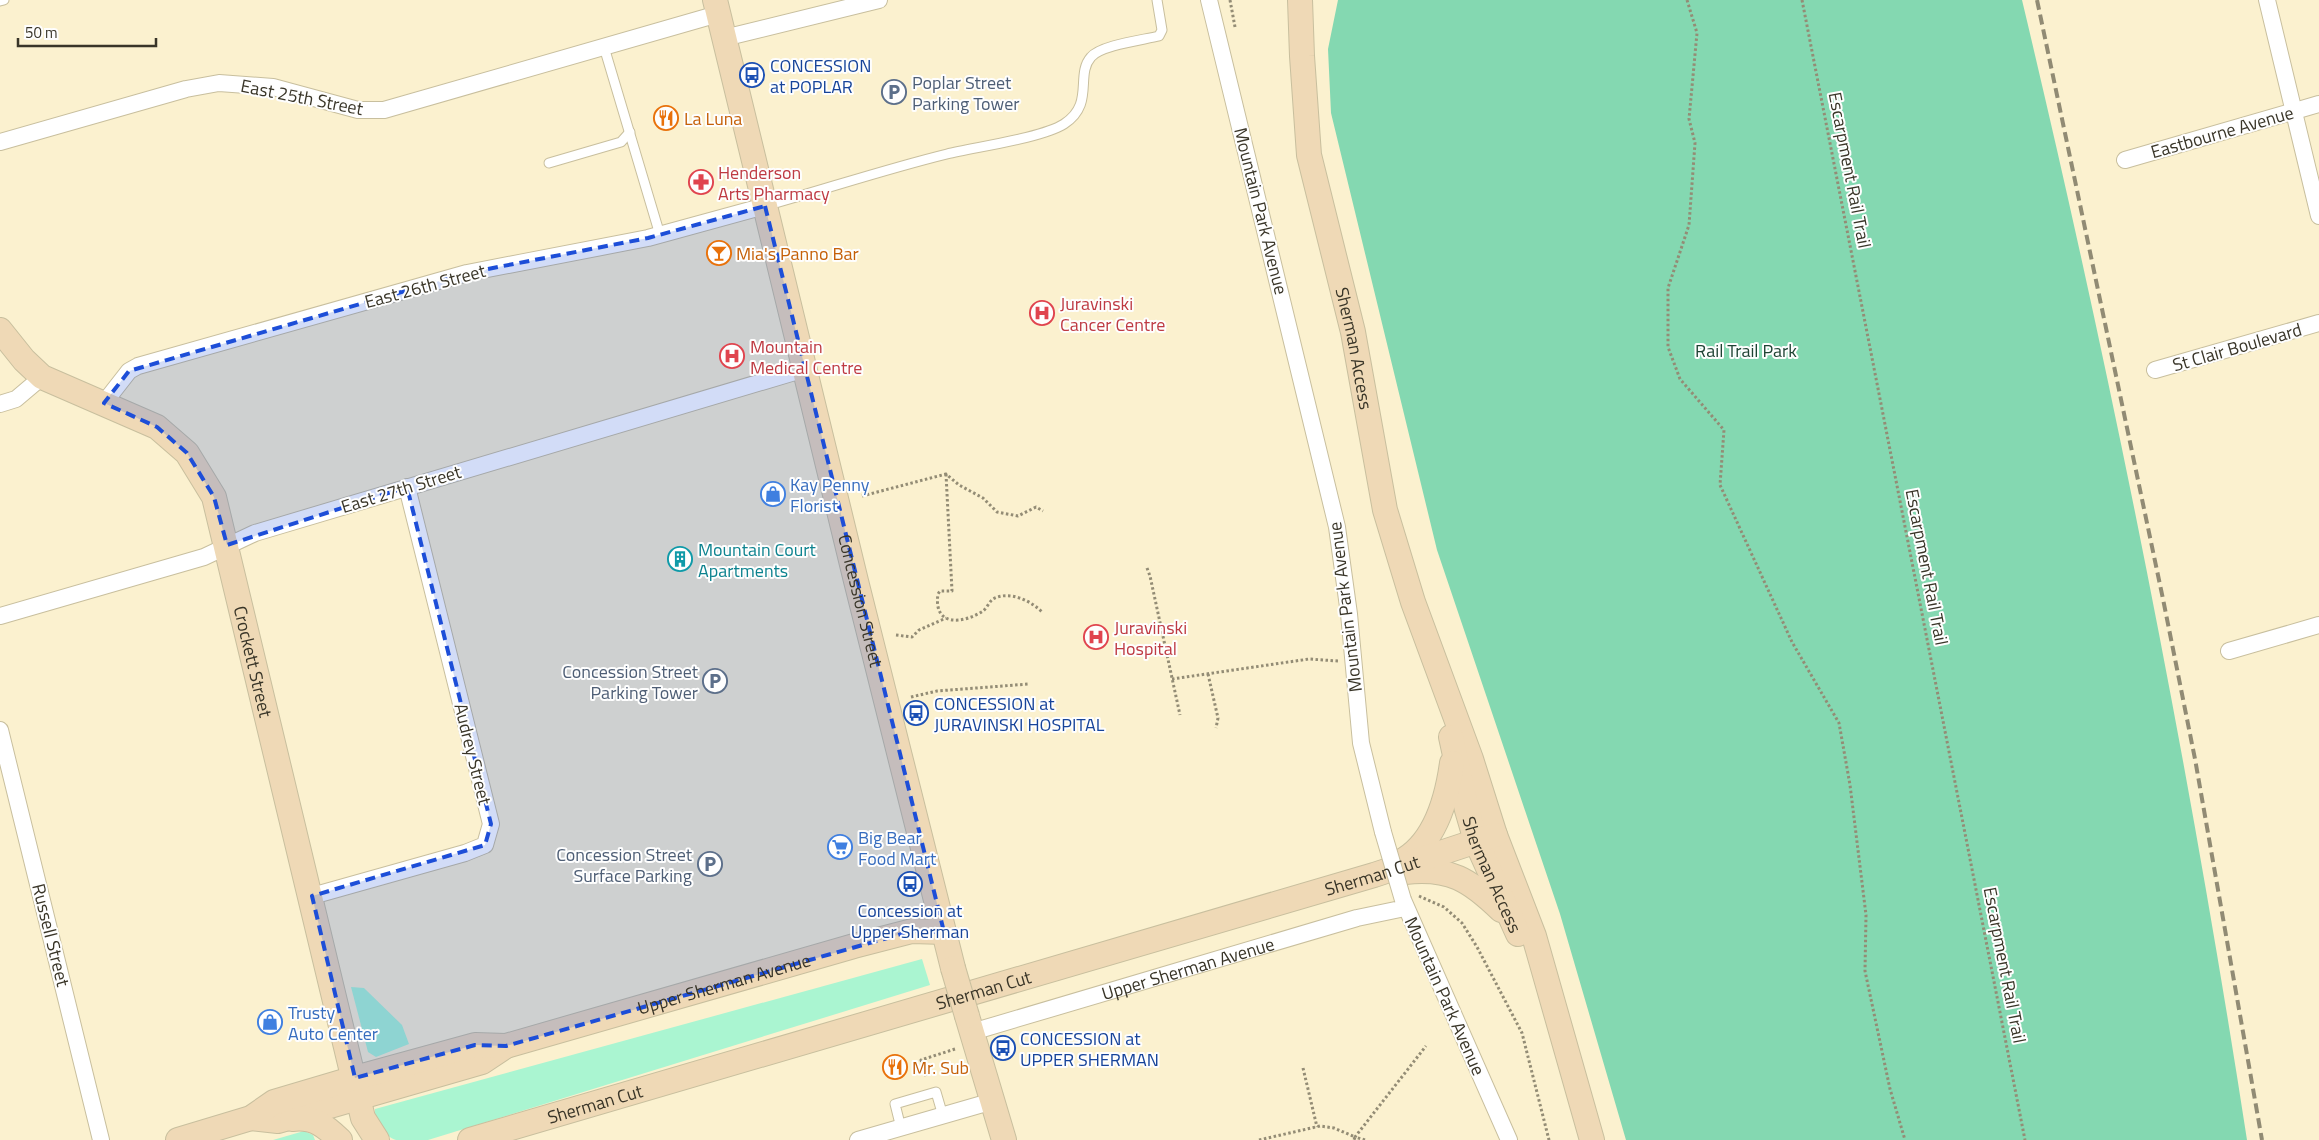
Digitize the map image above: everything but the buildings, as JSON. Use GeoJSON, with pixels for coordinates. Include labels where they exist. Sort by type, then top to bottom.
{"type":"FeatureCollection","features":[{"type":"Feature","properties":{"kind":"main road","name":"Sherman Access"},"geometry":{"type":"LineString","coordinates":[[1300,0],[1309,154],[1353,332],[1385,510],[1413,602],[1444,690],[1472,759],[1486,838],[1534,936],[1592,1140]]}},
{"type":"Feature","properties":{"kind":"main road","name":"Concession Street"},"geometry":{"type":"LineString","coordinates":[[716,7],[953,968],[1004,1140]]}},
{"type":"Feature","properties":{"kind":"main road","name":"Crockett Street"},"geometry":{"type":"LineString","coordinates":[[0,330],[24,360],[42,377],[157,427],[186,453],[214,497],[312,896],[365,1124],[377,1140]]}},
{"type":"Feature","properties":{"kind":"main road","name":"Sherman Access"},"geometry":{"type":"LineString","coordinates":[[1444,690],[1452,743],[1518,935],[1534,968],[1549,1016],[1567,1051]]}},
{"type":"Feature","properties":{"kind":"main road"},"geometry":{"type":"LineString","coordinates":[[1374,876],[1405,860],[1420,846],[1434,825],[1449,787],[1452,743]]}},
{"type":"Feature","properties":{"kind":"main road","name":"Sherman Cut"},"geometry":{"type":"LineString","coordinates":[[470,1140],[1374,876],[1486,838]]}},
{"type":"Feature","properties":{"kind":"main road"},"geometry":{"type":"LineString","coordinates":[[1374,876],[1424,870],[1449,873],[1481,891],[1501,910],[1518,935]]}},
{"type":"Feature","properties":{"kind":"main road","name":"Upper Sherman Avenue"},"geometry":{"type":"LineString","coordinates":[[251,1118],[278,1121],[357,1088],[474,1045],[506,1046],[912,930],[944,932]]}},
{"type":"Feature","properties":{"kind":"main road","name":"Upper Sherman Avenue"},"geometry":{"type":"LineString","coordinates":[[178,1140],[251,1118],[274,1102],[357,1088]]}},
{"type":"Feature","properties":{"kind":"main road"},"geometry":{"type":"LineString","coordinates":[[278,1121],[300,1118],[315,1120],[332,1135]]}},
{"type":"Feature","properties":{"kind":"street"},"geometry":{"type":"LineString","coordinates":[[724,38],[880,0]]}},
{"type":"Feature","properties":{"kind":"street","name":"Mountain Park Avenue"},"geometry":{"type":"LineString","coordinates":[[1209,0],[1333,509],[1342,556],[1361,744],[1383,832],[1409,901],[1510,1140]]}},
{"type":"Feature","properties":{"kind":"street"},"geometry":{"type":"LineString","coordinates":[[2267,0],[2319,216]]}},
{"type":"Feature","properties":{"kind":"street","name":"East 25th Street"},"geometry":{"type":"LineString","coordinates":[[0,142],[186,89],[219,83],[273,87],[358,110],[384,110],[604,47],[716,7]]}},
{"type":"Feature","properties":{"kind":"street","name":"Eastbourne Avenue"},"geometry":{"type":"LineString","coordinates":[[2125,160],[2319,104]]}},
{"type":"Feature","properties":{"kind":"street","name":"East 26th Street"},"geometry":{"type":"LineString","coordinates":[[104,403],[129,371],[138,366],[466,273],[660,235],[765,206]]}},
{"type":"Feature","properties":{"kind":"street","name":"St Clair Boulevard"},"geometry":{"type":"LineString","coordinates":[[2155,370],[2319,323]]}},
{"type":"Feature","properties":{"kind":"street","name":"East 27th Street"},"geometry":{"type":"LineString","coordinates":[[0,616],[204,557],[255,533],[805,369]]}},
{"type":"Feature","properties":{"kind":"street"},"geometry":{"type":"LineString","coordinates":[[0,404],[16,399],[42,377]]}},
{"type":"Feature","properties":{"kind":"street","name":"Audrey Street"},"geometry":{"type":"LineString","coordinates":[[312,896],[465,853],[485,845],[491,824],[406,487]]}},
{"type":"Feature","properties":{"kind":"street"},"geometry":{"type":"LineString","coordinates":[[2228,651],[2319,625]]}},
{"type":"Feature","properties":{"kind":"street","name":"Russell Street"},"geometry":{"type":"LineString","coordinates":[[0,730],[102,1140]]}},
{"type":"Feature","properties":{"kind":"street","name":"Upper Sherman Avenue"},"geometry":{"type":"LineString","coordinates":[[970,1024],[1347,921],[1409,901]]}},
{"type":"Feature","properties":{"kind":"street"},"geometry":{"type":"LineString","coordinates":[[858,1140],[993,1101]]}},
{"type":"Feature","properties":{"kind":"lane"},"geometry":{"type":"LineString","coordinates":[[0,1],[4,0]]}},
{"type":"Feature","properties":{"kind":"lane"},"geometry":{"type":"LineString","coordinates":[[765,206],[945,154],[1048,131],[1065,123],[1083,102],[1085,66],[1091,56],[1102,50],[1159,36],[1162,30],[1156,0]]}},
{"type":"Feature","properties":{"kind":"lane"},"geometry":{"type":"LineString","coordinates":[[604,47],[660,235]]}},
{"type":"Feature","properties":{"kind":"lane"},"geometry":{"type":"LineString","coordinates":[[549,162],[622,142],[630,132]]}},
{"type":"Feature","properties":{"kind":"lane"},"geometry":{"type":"LineString","coordinates":[[901,1128],[895,1104],[936,1092],[943,1116]]}},
{"type":"Feature","properties":{"kind":"path"},"geometry":{"type":"LineString","coordinates":[[1687,0],[1697,33],[1689,119],[1695,143],[1689,225],[1668,288],[1668,347],[1680,379],[1724,430],[1720,485],[1792,642],[1839,723],[1850,785],[1865,907],[1866,971],[1890,1089],[1905,1140]]}},
{"type":"Feature","properties":{"kind":"path","name":"Escarpment Rail Trail"},"geometry":{"type":"LineString","coordinates":[[1802,0],[2025,1140]]}},
{"type":"Feature","properties":{"kind":"path"},"geometry":{"type":"LineString","coordinates":[[862,496],[946,474],[983,498],[997,512],[1018,516],[1036,506],[1043,511]]}},
{"type":"Feature","properties":{"kind":"path"},"geometry":{"type":"LineString","coordinates":[[946,474],[952,590],[940,592],[937,597],[940,612],[946,618],[956,621],[984,610],[992,599],[1005,597],[1018,598],[1030,602],[1042,613]]}},
{"type":"Feature","properties":{"kind":"path"},"geometry":{"type":"LineString","coordinates":[[1146,568],[1150,576],[1180,715]]}},
{"type":"Feature","properties":{"kind":"path"},"geometry":{"type":"LineString","coordinates":[[896,635],[912,637],[919,630],[946,618]]}},
{"type":"Feature","properties":{"kind":"path"},"geometry":{"type":"LineString","coordinates":[[1172,679],[1308,659],[1353,662]]}},
{"type":"Feature","properties":{"kind":"path"},"geometry":{"type":"LineString","coordinates":[[1208,674],[1218,718],[1216,728]]}},
{"type":"Feature","properties":{"kind":"path"},"geometry":{"type":"LineString","coordinates":[[911,697],[937,692],[1024,686],[1029,684]]}},
{"type":"Feature","properties":{"kind":"path"},"geometry":{"type":"LineString","coordinates":[[1409,901],[1444,907],[1456,918],[1477,947],[1522,1033],[1549,1140]]}},
{"type":"Feature","properties":{"kind":"path"},"geometry":{"type":"LineString","coordinates":[[1354,1138],[1426,1046]]}},
{"type":"Feature","properties":{"kind":"path"},"geometry":{"type":"LineString","coordinates":[[926,1076],[921,1060],[956,1049]]}},
{"type":"Feature","properties":{"kind":"path"},"geometry":{"type":"LineString","coordinates":[[1303,1068],[1317,1127]]}},
{"type":"Feature","properties":{"kind":"path"},"geometry":{"type":"LineString","coordinates":[[1259,1140],[1317,1127],[1334,1128],[1354,1138],[1365,1140]]}},
{"type":"Feature","properties":{"kind":"highlighted area"},"geometry":{"type":"Polygon","coordinates":[[[765,206],[944,932],[912,931],[506,1046],[475,1045],[355,1078],[312,896],[485,845],[491,824],[407,487],[227,545],[214,497],[187,453],[157,427],[104,403],[129,371],[467,273],[648,238],[765,206]]]}},
{"type":"Feature","properties":{"kind":"green space","name":"Rail Trail Park"},"geometry":{"type":"Polygon","coordinates":[[[1338,0],[2022,0],[2087,283],[2146,568],[2200,853],[2247,1140],[1626,1140],[1560,914],[1437,550],[1331,113],[1328,49],[1338,0]]]}},
{"type":"Feature","properties":{"kind":"green space"},"geometry":{"type":"Polygon","coordinates":[[[922,959],[930,985],[428,1140],[396,1140],[384,1132],[376,1118],[375,1109],[922,959]]]}},
{"type":"Feature","properties":{"kind":"green space"},"geometry":{"type":"Polygon","coordinates":[[[351,987],[364,988],[402,1025],[409,1044],[376,1057],[368,1052],[351,987]]]}},
{"type":"Feature","properties":{"kind":"green space"},"geometry":{"type":"Polygon","coordinates":[[[304,1131],[313,1135],[315,1140],[273,1140],[304,1131]]]}},
{"type":"Feature","properties":{"kind":"railway"},"geometry":{"type":"LineString","coordinates":[[2037,0],[2195,759],[2262,1140]]}},
{"type":"Feature","properties":{"kind":"place","name":"CONCESSION at POPLAR"},"geometry":{"type":"Point","coordinates":[752,75]}},
{"type":"Feature","properties":{"kind":"place","name":"Poplar Street Parking Tower"},"geometry":{"type":"Point","coordinates":[894,92]}},
{"type":"Feature","properties":{"kind":"place","name":"La Luna"},"geometry":{"type":"Point","coordinates":[666,118]}},
{"type":"Feature","properties":{"kind":"place","name":"Henderson Arts Pharmacy"},"geometry":{"type":"Point","coordinates":[701,182]}},
{"type":"Feature","properties":{"kind":"place","name":"Mia's Panno Bar"},"geometry":{"type":"Point","coordinates":[719,253]}},
{"type":"Feature","properties":{"kind":"place","name":"Juravinski Cancer Centre"},"geometry":{"type":"Point","coordinates":[1042,313]}},
{"type":"Feature","properties":{"kind":"place","name":"Mountain Medical Centre"},"geometry":{"type":"Point","coordinates":[732,356]}},
{"type":"Feature","properties":{"kind":"place","name":"Kay Penny Florist"},"geometry":{"type":"Point","coordinates":[773,494]}},
{"type":"Feature","properties":{"kind":"place","name":"Mountain Court Apartments"},"geometry":{"type":"Point","coordinates":[680,559]}},
{"type":"Feature","properties":{"kind":"place","name":"Juravinski Hospital"},"geometry":{"type":"Point","coordinates":[1096,637]}},
{"type":"Feature","properties":{"kind":"place","name":"Concession Street Parking Tower"},"geometry":{"type":"Point","coordinates":[715,681]}},
{"type":"Feature","properties":{"kind":"place","name":"CONCESSION at JURAVINSKI HOSPITAL"},"geometry":{"type":"Point","coordinates":[916,713]}},
{"type":"Feature","properties":{"kind":"place","name":"Big Bear Food Mart"},"geometry":{"type":"Point","coordinates":[840,847]}},
{"type":"Feature","properties":{"kind":"place","name":"Concession Street Surface Parking"},"geometry":{"type":"Point","coordinates":[710,864]}},
{"type":"Feature","properties":{"kind":"place","name":"Concession at Upper Sherman"},"geometry":{"type":"Point","coordinates":[910,884]}},
{"type":"Feature","properties":{"kind":"place","name":"Trusty Auto Center"},"geometry":{"type":"Point","coordinates":[270,1022]}},
{"type":"Feature","properties":{"kind":"place","name":"CONCESSION at UPPER SHERMAN"},"geometry":{"type":"Point","coordinates":[1003,1048]}},
{"type":"Feature","properties":{"kind":"place","name":"Mr. Sub"},"geometry":{"type":"Point","coordinates":[895,1067]}}]}
